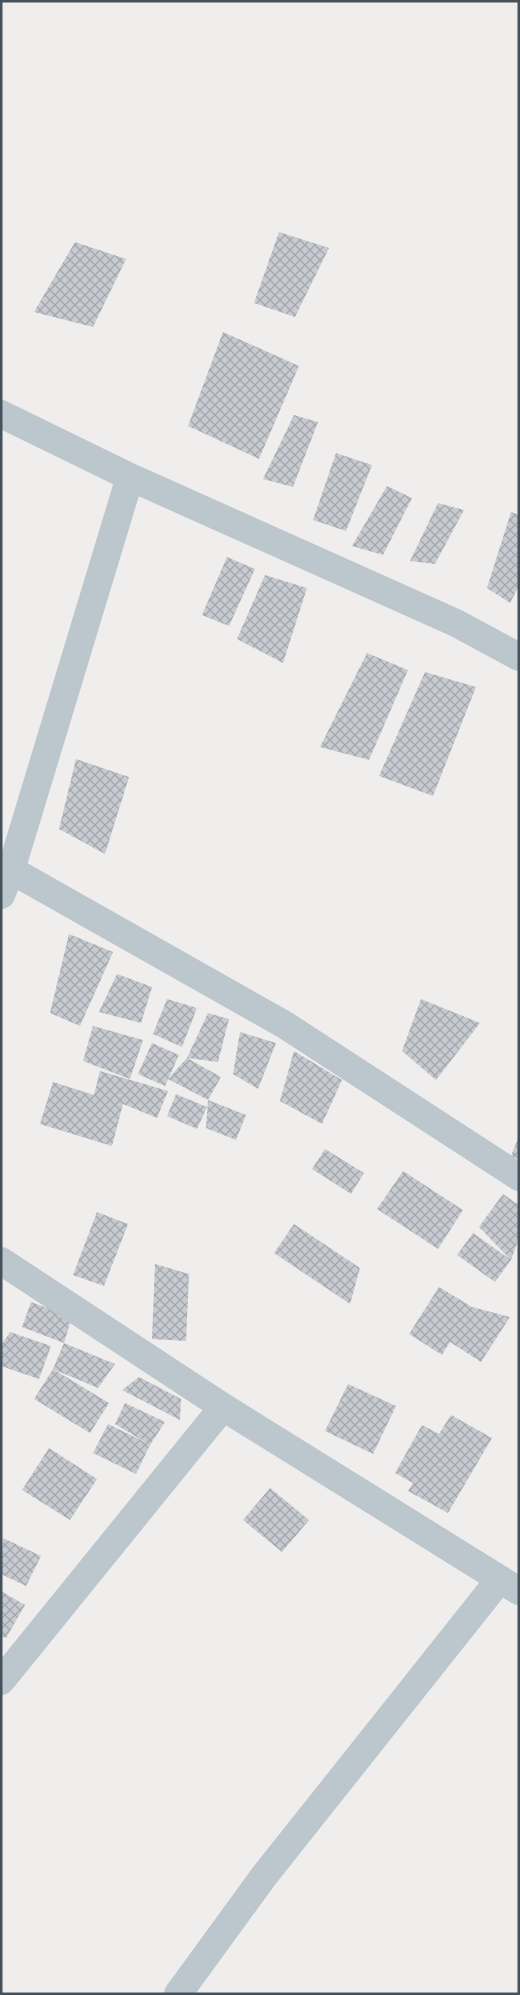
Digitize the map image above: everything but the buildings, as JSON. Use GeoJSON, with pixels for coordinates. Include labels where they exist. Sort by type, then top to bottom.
{"type":"FeatureCollection","features":[{"type":"Feature","properties":{"kind":"street"},"geometry":{"type":"LineString","coordinates":[[1,414],[130,478],[456,623],[519,657]]}},
{"type":"Feature","properties":{"kind":"street"},"geometry":{"type":"LineString","coordinates":[[1,895],[12,870],[130,478]]}},
{"type":"Feature","properties":{"kind":"street"},"geometry":{"type":"LineString","coordinates":[[12,870],[285,1025],[519,1178]]}},
{"type":"Feature","properties":{"kind":"street"},"geometry":{"type":"LineString","coordinates":[[1,1261],[223,1407],[509,1585],[264,1876],[178,1994]]}},
{"type":"Feature","properties":{"kind":"street"},"geometry":{"type":"LineString","coordinates":[[1,1681],[223,1407]]}}]}
